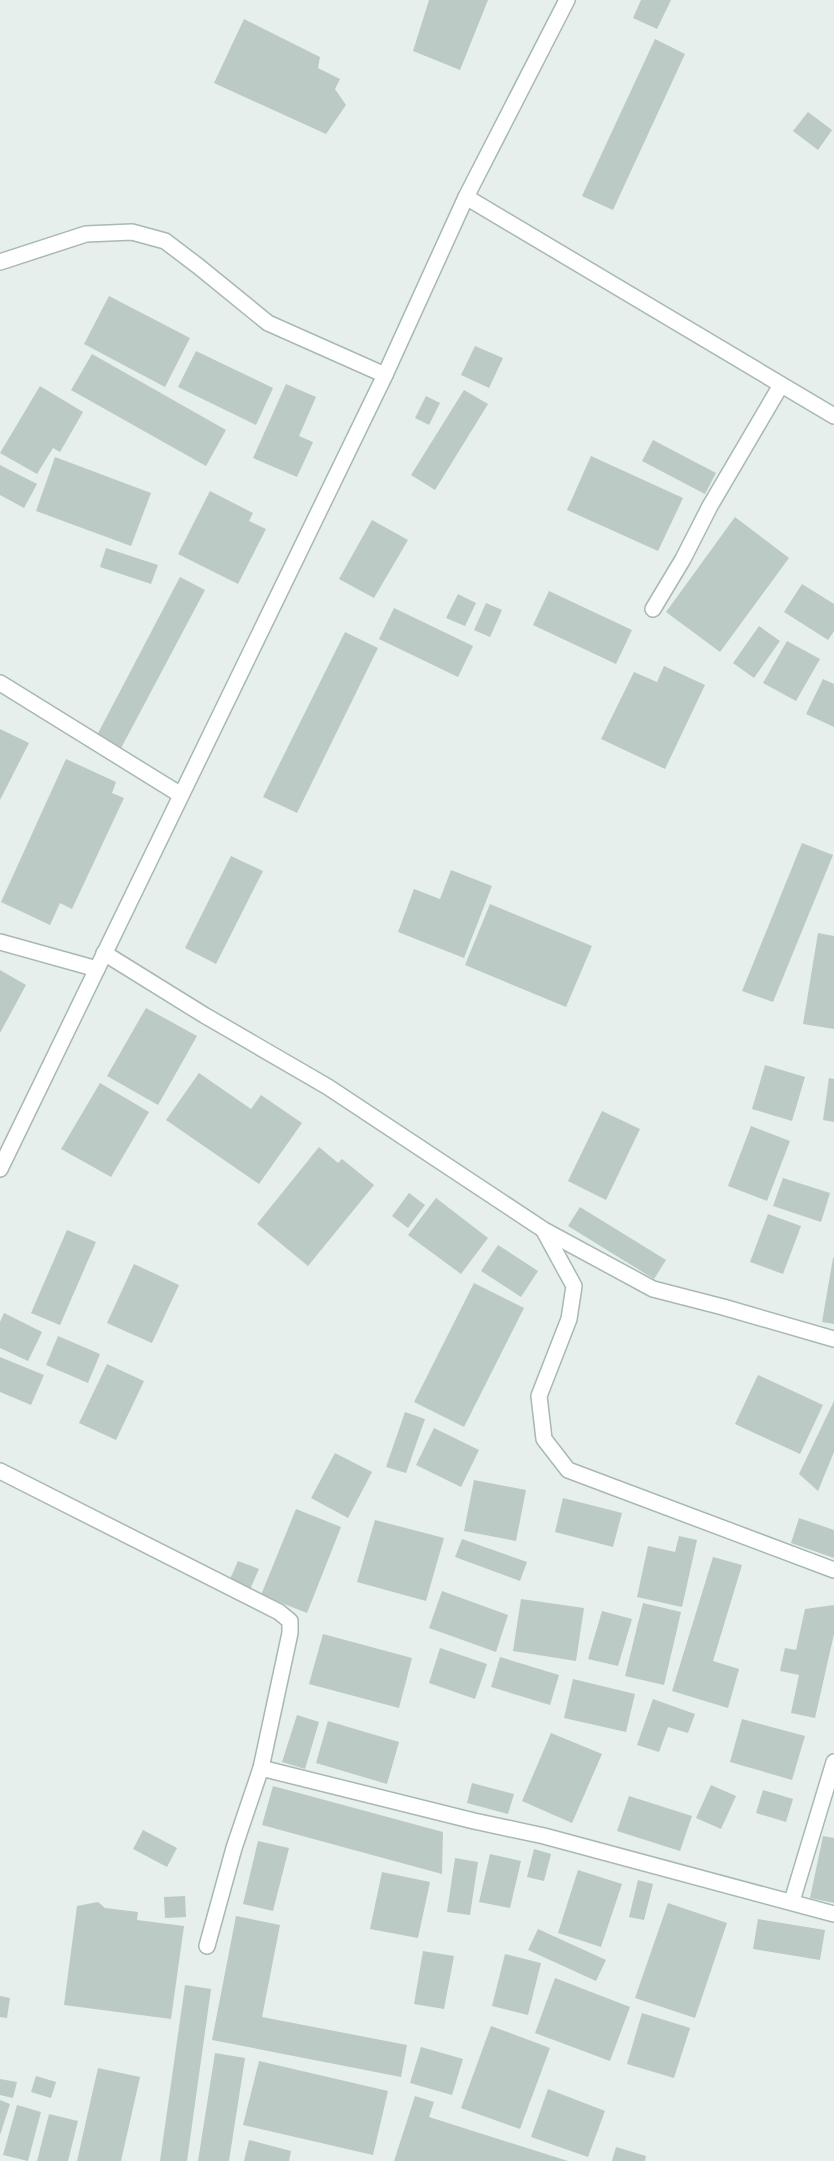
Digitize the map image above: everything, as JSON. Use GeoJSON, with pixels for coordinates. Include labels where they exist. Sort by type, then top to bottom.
{"type":"FeatureCollection","features":[{"type":"Feature","properties":{"kind":"street"},"geometry":{"type":"LineString","coordinates":[[0,1169],[385,376],[466,197],[567,0]]}},
{"type":"Feature","properties":{"kind":"street"},"geometry":{"type":"LineString","coordinates":[[466,197],[834,416]]}},
{"type":"Feature","properties":{"kind":"street"},"geometry":{"type":"LineString","coordinates":[[0,262],[86,234],[132,232],[165,241],[268,323],[385,376]]}},
{"type":"Feature","properties":{"kind":"street"},"geometry":{"type":"LineString","coordinates":[[653,609],[683,558],[710,506],[781,385]]}},
{"type":"Feature","properties":{"kind":"street"},"geometry":{"type":"LineString","coordinates":[[0,683],[181,795]]}},
{"type":"Feature","properties":{"kind":"street"},"geometry":{"type":"LineString","coordinates":[[0,942],[97,969]]}},
{"type":"Feature","properties":{"kind":"street"},"geometry":{"type":"LineString","coordinates":[[104,953],[204,1015],[328,1087],[544,1230],[652,1290],[723,1307],[834,1339]]}},
{"type":"Feature","properties":{"kind":"street"},"geometry":{"type":"LineString","coordinates":[[544,1230],[574,1286],[569,1319],[539,1396],[544,1440],[568,1470],[834,1570]]}},
{"type":"Feature","properties":{"kind":"street"},"geometry":{"type":"LineString","coordinates":[[0,1471],[279,1612],[290,1621],[290,1633],[261,1768],[234,1848],[208,1946]]}},
{"type":"Feature","properties":{"kind":"street"},"geometry":{"type":"LineString","coordinates":[[792,1901],[834,1762]]}},
{"type":"Feature","properties":{"kind":"street"},"geometry":{"type":"LineString","coordinates":[[261,1768],[474,1821],[544,1836],[792,1901],[834,1914]]}},
{"type":"Feature","properties":{"kind":"building"},"geometry":{"type":"Polygon","coordinates":[[[429,0],[488,0],[460,70],[413,51],[429,0]]]}},
{"type":"Feature","properties":{"kind":"building"},"geometry":{"type":"Polygon","coordinates":[[[641,0],[671,0],[657,29],[633,18],[641,0]]]}},
{"type":"Feature","properties":{"kind":"building"},"geometry":{"type":"Polygon","coordinates":[[[244,19],[320,57],[318,68],[340,79],[335,89],[346,105],[326,134],[214,83],[244,19]]]}},
{"type":"Feature","properties":{"kind":"building"},"geometry":{"type":"Polygon","coordinates":[[[655,39],[685,54],[613,210],[582,196],[655,39]]]}},
{"type":"Feature","properties":{"kind":"building"},"geometry":{"type":"Polygon","coordinates":[[[808,112],[832,130],[818,150],[793,131],[808,112]]]}},
{"type":"Feature","properties":{"kind":"building"},"geometry":{"type":"Polygon","coordinates":[[[109,296],[190,338],[165,387],[84,344],[109,296]]]}},
{"type":"Feature","properties":{"kind":"building"},"geometry":{"type":"Polygon","coordinates":[[[475,346],[503,358],[489,388],[461,375],[475,346]]]}},
{"type":"Feature","properties":{"kind":"building"},"geometry":{"type":"Polygon","coordinates":[[[196,351],[273,388],[256,425],[178,387],[196,351]]]}},
{"type":"Feature","properties":{"kind":"building"},"geometry":{"type":"Polygon","coordinates":[[[92,354],[226,430],[206,466],[71,390],[92,354]]]}},
{"type":"Feature","properties":{"kind":"building"},"geometry":{"type":"Polygon","coordinates":[[[286,384],[316,397],[299,436],[313,442],[297,477],[253,458],[286,384]]]}},
{"type":"Feature","properties":{"kind":"building"},"geometry":{"type":"Polygon","coordinates":[[[40,386],[83,412],[60,452],[53,448],[37,474],[0,453],[40,386]]]}},
{"type":"Feature","properties":{"kind":"building"},"geometry":{"type":"Polygon","coordinates":[[[464,390],[488,404],[435,490],[411,475],[464,390]]]}},
{"type":"Feature","properties":{"kind":"building"},"geometry":{"type":"Polygon","coordinates":[[[426,396],[440,403],[429,425],[415,418],[426,396]]]}},
{"type":"Feature","properties":{"kind":"building"},"geometry":{"type":"Polygon","coordinates":[[[653,440],[716,473],[705,494],[642,461],[653,440]]]}},
{"type":"Feature","properties":{"kind":"building"},"geometry":{"type":"Polygon","coordinates":[[[591,456],[683,498],[658,551],[567,510],[591,456]]]}},
{"type":"Feature","properties":{"kind":"building"},"geometry":{"type":"Polygon","coordinates":[[[55,457],[151,493],[131,546],[36,511],[55,457]]]}},
{"type":"Feature","properties":{"kind":"building"},"geometry":{"type":"Polygon","coordinates":[[[0,465],[37,484],[24,508],[0,495],[0,465]]]}},
{"type":"Feature","properties":{"kind":"building"},"geometry":{"type":"Polygon","coordinates":[[[210,491],[253,513],[249,521],[266,529],[238,584],[178,554],[210,491]]]}},
{"type":"Feature","properties":{"kind":"building"},"geometry":{"type":"Polygon","coordinates":[[[735,517],[789,558],[720,652],[666,612],[735,517]]]}},
{"type":"Feature","properties":{"kind":"building"},"geometry":{"type":"Polygon","coordinates":[[[372,520],[408,540],[374,598],[339,579],[372,520]]]}},
{"type":"Feature","properties":{"kind":"building"},"geometry":{"type":"Polygon","coordinates":[[[106,548],[158,565],[151,584],[100,567],[106,548]]]}},
{"type":"Feature","properties":{"kind":"building"},"geometry":{"type":"Polygon","coordinates":[[[180,577],[205,590],[119,752],[95,739],[180,577]]]}},
{"type":"Feature","properties":{"kind":"building"},"geometry":{"type":"Polygon","coordinates":[[[802,584],[834,604],[834,631],[828,640],[784,612],[802,584]]]}},
{"type":"Feature","properties":{"kind":"building"},"geometry":{"type":"Polygon","coordinates":[[[549,591],[632,630],[616,664],[533,625],[549,591]]]}},
{"type":"Feature","properties":{"kind":"building"},"geometry":{"type":"Polygon","coordinates":[[[458,594],[476,603],[465,626],[446,618],[458,594]]]}},
{"type":"Feature","properties":{"kind":"building"},"geometry":{"type":"Polygon","coordinates":[[[486,603],[502,610],[490,637],[474,630],[486,603]]]}},
{"type":"Feature","properties":{"kind":"building"},"geometry":{"type":"Polygon","coordinates":[[[394,608],[473,646],[458,677],[379,639],[394,608]]]}},
{"type":"Feature","properties":{"kind":"building"},"geometry":{"type":"Polygon","coordinates":[[[759,626],[780,641],[754,678],[733,663],[759,626]]]}},
{"type":"Feature","properties":{"kind":"building"},"geometry":{"type":"Polygon","coordinates":[[[345,632],[378,648],[297,813],[263,797],[345,632]]]}},
{"type":"Feature","properties":{"kind":"building"},"geometry":{"type":"Polygon","coordinates":[[[787,641],[820,659],[796,701],[763,683],[787,641]]]}},
{"type":"Feature","properties":{"kind":"building"},"geometry":{"type":"Polygon","coordinates":[[[664,666],[705,685],[665,769],[601,739],[634,672],[657,682],[664,666]]]}},
{"type":"Feature","properties":{"kind":"building"},"geometry":{"type":"Polygon","coordinates":[[[823,679],[834,684],[834,727],[806,714],[823,679]]]}},
{"type":"Feature","properties":{"kind":"building"},"geometry":{"type":"Polygon","coordinates":[[[0,729],[29,743],[0,800],[0,729]]]}},
{"type":"Feature","properties":{"kind":"building"},"geometry":{"type":"Polygon","coordinates":[[[66,759],[116,782],[112,793],[124,798],[72,909],[60,903],[50,925],[1,902],[66,759]]]}},
{"type":"Feature","properties":{"kind":"building"},"geometry":{"type":"Polygon","coordinates":[[[802,843],[833,855],[773,1002],[742,991],[802,843]]]}},
{"type":"Feature","properties":{"kind":"building"},"geometry":{"type":"Polygon","coordinates":[[[231,856],[263,871],[216,964],[185,948],[231,856]]]}},
{"type":"Feature","properties":{"kind":"building"},"geometry":{"type":"Polygon","coordinates":[[[451,870],[492,886],[464,958],[398,932],[414,889],[440,899],[451,870]]]}},
{"type":"Feature","properties":{"kind":"building"},"geometry":{"type":"Polygon","coordinates":[[[490,904],[592,946],[566,1007],[465,965],[490,904]]]}},
{"type":"Feature","properties":{"kind":"building"},"geometry":{"type":"Polygon","coordinates":[[[818,933],[834,936],[834,1029],[803,1024],[818,933]]]}},
{"type":"Feature","properties":{"kind":"building"},"geometry":{"type":"Polygon","coordinates":[[[0,970],[26,985],[0,1033],[0,970]]]}},
{"type":"Feature","properties":{"kind":"building"},"geometry":{"type":"Polygon","coordinates":[[[146,1008],[197,1036],[158,1105],[107,1076],[146,1008]]]}},
{"type":"Feature","properties":{"kind":"building"},"geometry":{"type":"Polygon","coordinates":[[[765,1065],[805,1077],[792,1121],[752,1109],[765,1065]]]}},
{"type":"Feature","properties":{"kind":"building"},"geometry":{"type":"Polygon","coordinates":[[[199,1073],[251,1109],[261,1095],[302,1123],[259,1184],[166,1120],[199,1073]]]}},
{"type":"Feature","properties":{"kind":"building"},"geometry":{"type":"Polygon","coordinates":[[[829,1078],[834,1079],[834,1122],[823,1120],[829,1078]]]}},
{"type":"Feature","properties":{"kind":"building"},"geometry":{"type":"Polygon","coordinates":[[[100,1083],[149,1112],[111,1177],[61,1149],[100,1083]]]}},
{"type":"Feature","properties":{"kind":"building"},"geometry":{"type":"Polygon","coordinates":[[[602,1111],[640,1129],[606,1200],[568,1181],[602,1111]]]}},
{"type":"Feature","properties":{"kind":"building"},"geometry":{"type":"Polygon","coordinates":[[[751,1126],[790,1141],[767,1201],[728,1186],[751,1126]]]}},
{"type":"Feature","properties":{"kind":"building"},"geometry":{"type":"Polygon","coordinates":[[[319,1147],[338,1163],[342,1159],[374,1185],[308,1266],[257,1224],[319,1147]]]}},
{"type":"Feature","properties":{"kind":"building"},"geometry":{"type":"Polygon","coordinates":[[[783,1178],[830,1193],[821,1222],[773,1206],[783,1178]]]}},
{"type":"Feature","properties":{"kind":"building"},"geometry":{"type":"Polygon","coordinates":[[[409,1193],[425,1205],[408,1228],[392,1216],[409,1193]]]}},
{"type":"Feature","properties":{"kind":"building"},"geometry":{"type":"Polygon","coordinates":[[[436,1198],[488,1238],[461,1274],[408,1235],[436,1198]]]}},
{"type":"Feature","properties":{"kind":"building"},"geometry":{"type":"Polygon","coordinates":[[[580,1207],[666,1260],[654,1279],[568,1226],[580,1207]]]}},
{"type":"Feature","properties":{"kind":"building"},"geometry":{"type":"Polygon","coordinates":[[[768,1214],[801,1226],[783,1274],[750,1262],[768,1214]]]}},
{"type":"Feature","properties":{"kind":"building"},"geometry":{"type":"Polygon","coordinates":[[[67,1230],[96,1242],[60,1325],[31,1313],[67,1230]]]}},
{"type":"Feature","properties":{"kind":"building"},"geometry":{"type":"Polygon","coordinates":[[[498,1245],[538,1271],[521,1297],[481,1271],[498,1245]]]}},
{"type":"Feature","properties":{"kind":"building"},"geometry":{"type":"Polygon","coordinates":[[[834,1258],[834,1324],[822,1322],[834,1258]]]}},
{"type":"Feature","properties":{"kind":"building"},"geometry":{"type":"Polygon","coordinates":[[[134,1264],[179,1285],[152,1343],[107,1323],[134,1264]]]}},
{"type":"Feature","properties":{"kind":"building"},"geometry":{"type":"Polygon","coordinates":[[[474,1283],[524,1308],[464,1427],[414,1402],[474,1283]]]}},
{"type":"Feature","properties":{"kind":"building"},"geometry":{"type":"Polygon","coordinates":[[[4,1313],[42,1332],[28,1361],[0,1348],[0,1322],[4,1313]]]}},
{"type":"Feature","properties":{"kind":"building"},"geometry":{"type":"Polygon","coordinates":[[[58,1336],[100,1354],[88,1383],[46,1365],[58,1336]]]}},
{"type":"Feature","properties":{"kind":"building"},"geometry":{"type":"Polygon","coordinates":[[[0,1357],[44,1375],[31,1405],[0,1392],[0,1357]]]}},
{"type":"Feature","properties":{"kind":"building"},"geometry":{"type":"Polygon","coordinates":[[[107,1364],[144,1381],[116,1440],[79,1423],[107,1364]]]}},
{"type":"Feature","properties":{"kind":"building"},"geometry":{"type":"Polygon","coordinates":[[[758,1375],[823,1405],[800,1454],[735,1424],[758,1375]]]}},
{"type":"Feature","properties":{"kind":"building"},"geometry":{"type":"Polygon","coordinates":[[[834,1401],[834,1452],[818,1491],[799,1474],[834,1401]]]}},
{"type":"Feature","properties":{"kind":"building"},"geometry":{"type":"Polygon","coordinates":[[[405,1412],[425,1419],[406,1473],[386,1467],[405,1412]]]}},
{"type":"Feature","properties":{"kind":"building"},"geometry":{"type":"Polygon","coordinates":[[[434,1428],[479,1450],[461,1487],[416,1465],[434,1428]]]}},
{"type":"Feature","properties":{"kind":"building"},"geometry":{"type":"Polygon","coordinates":[[[335,1453],[372,1472],[348,1518],[311,1498],[335,1453]]]}},
{"type":"Feature","properties":{"kind":"building"},"geometry":{"type":"Polygon","coordinates":[[[474,1480],[526,1490],[516,1541],[464,1531],[474,1480]]]}},
{"type":"Feature","properties":{"kind":"building"},"geometry":{"type":"Polygon","coordinates":[[[563,1498],[622,1513],[613,1547],[555,1532],[563,1498]]]}},
{"type":"Feature","properties":{"kind":"building"},"geometry":{"type":"Polygon","coordinates":[[[296,1509],[341,1527],[307,1613],[261,1595],[296,1509]]]}},
{"type":"Feature","properties":{"kind":"building"},"geometry":{"type":"Polygon","coordinates":[[[799,1518],[834,1530],[834,1558],[791,1543],[799,1518]]]}},
{"type":"Feature","properties":{"kind":"building"},"geometry":{"type":"Polygon","coordinates":[[[375,1520],[444,1538],[426,1601],[357,1582],[375,1520]]]}},
{"type":"Feature","properties":{"kind":"building"},"geometry":{"type":"Polygon","coordinates":[[[679,1536],[697,1540],[682,1607],[637,1597],[648,1546],[675,1552],[679,1536]]]}},
{"type":"Feature","properties":{"kind":"building"},"geometry":{"type":"Polygon","coordinates":[[[462,1539],[527,1562],[520,1581],[455,1557],[462,1539]]]}},
{"type":"Feature","properties":{"kind":"building"},"geometry":{"type":"Polygon","coordinates":[[[713,1557],[742,1565],[713,1661],[739,1669],[728,1708],[672,1691],[713,1557]]]}},
{"type":"Feature","properties":{"kind":"building"},"geometry":{"type":"Polygon","coordinates":[[[238,1561],[259,1569],[248,1594],[227,1586],[238,1561]]]}},
{"type":"Feature","properties":{"kind":"building"},"geometry":{"type":"Polygon","coordinates":[[[442,1591],[508,1615],[496,1652],[429,1628],[442,1591]]]}},
{"type":"Feature","properties":{"kind":"building"},"geometry":{"type":"Polygon","coordinates":[[[521,1599],[584,1608],[576,1661],[513,1651],[521,1599]]]}},
{"type":"Feature","properties":{"kind":"building"},"geometry":{"type":"Polygon","coordinates":[[[643,1603],[681,1612],[664,1685],[625,1676],[643,1603]]]}},
{"type":"Feature","properties":{"kind":"building"},"geometry":{"type":"Polygon","coordinates":[[[834,1605],[834,1634],[815,1718],[791,1713],[799,1675],[780,1671],[785,1648],[796,1650],[805,1609],[834,1605]]]}},
{"type":"Feature","properties":{"kind":"building"},"geometry":{"type":"Polygon","coordinates":[[[602,1611],[632,1619],[618,1666],[588,1659],[602,1611]]]}},
{"type":"Feature","properties":{"kind":"building"},"geometry":{"type":"Polygon","coordinates":[[[323,1634],[412,1658],[399,1708],[309,1684],[323,1634]]]}},
{"type":"Feature","properties":{"kind":"building"},"geometry":{"type":"Polygon","coordinates":[[[440,1648],[487,1664],[475,1699],[429,1683],[440,1648]]]}},
{"type":"Feature","properties":{"kind":"building"},"geometry":{"type":"Polygon","coordinates":[[[500,1657],[559,1675],[550,1705],[491,1687],[500,1657]]]}},
{"type":"Feature","properties":{"kind":"building"},"geometry":{"type":"Polygon","coordinates":[[[573,1679],[635,1694],[626,1732],[564,1718],[573,1679]]]}},
{"type":"Feature","properties":{"kind":"building"},"geometry":{"type":"Polygon","coordinates":[[[653,1699],[695,1714],[688,1733],[668,1727],[659,1752],[637,1745],[653,1699]]]}},
{"type":"Feature","properties":{"kind":"building"},"geometry":{"type":"Polygon","coordinates":[[[297,1715],[319,1722],[305,1769],[282,1762],[297,1715]]]}},
{"type":"Feature","properties":{"kind":"building"},"geometry":{"type":"Polygon","coordinates":[[[742,1719],[805,1736],[792,1780],[730,1762],[742,1719]]]}},
{"type":"Feature","properties":{"kind":"building"},"geometry":{"type":"Polygon","coordinates":[[[328,1721],[399,1742],[387,1784],[316,1763],[328,1721]]]}},
{"type":"Feature","properties":{"kind":"building"},"geometry":{"type":"Polygon","coordinates":[[[551,1733],[602,1754],[572,1823],[522,1801],[551,1733]]]}},
{"type":"Feature","properties":{"kind":"building"},"geometry":{"type":"Polygon","coordinates":[[[472,1783],[514,1794],[508,1814],[467,1803],[472,1783]]]}},
{"type":"Feature","properties":{"kind":"building"},"geometry":{"type":"Polygon","coordinates":[[[711,1785],[736,1796],[721,1829],[696,1818],[711,1785]]]}},
{"type":"Feature","properties":{"kind":"building"},"geometry":{"type":"Polygon","coordinates":[[[273,1786],[443,1832],[442,1874],[262,1825],[273,1786]]]}},
{"type":"Feature","properties":{"kind":"building"},"geometry":{"type":"Polygon","coordinates":[[[763,1790],[793,1799],[786,1822],[756,1813],[763,1790]]]}},
{"type":"Feature","properties":{"kind":"building"},"geometry":{"type":"Polygon","coordinates":[[[629,1796],[692,1816],[680,1851],[617,1831],[629,1796]]]}},
{"type":"Feature","properties":{"kind":"building"},"geometry":{"type":"Polygon","coordinates":[[[143,1830],[177,1848],[167,1867],[133,1849],[143,1830]]]}},
{"type":"Feature","properties":{"kind":"building"},"geometry":{"type":"Polygon","coordinates":[[[823,1836],[834,1838],[834,1903],[810,1898],[823,1836]]]}},
{"type":"Feature","properties":{"kind":"building"},"geometry":{"type":"Polygon","coordinates":[[[258,1841],[289,1848],[273,1911],[243,1904],[258,1841]]]}},
{"type":"Feature","properties":{"kind":"building"},"geometry":{"type":"Polygon","coordinates":[[[534,1849],[551,1854],[544,1881],[527,1877],[534,1849]]]}},
{"type":"Feature","properties":{"kind":"building"},"geometry":{"type":"Polygon","coordinates":[[[490,1854],[521,1861],[510,1908],[479,1902],[490,1854]]]}},
{"type":"Feature","properties":{"kind":"building"},"geometry":{"type":"Polygon","coordinates":[[[455,1858],[478,1862],[470,1915],[447,1912],[455,1858]]]}},
{"type":"Feature","properties":{"kind":"building"},"geometry":{"type":"Polygon","coordinates":[[[578,1870],[622,1884],[601,1947],[558,1933],[578,1870]]]}},
{"type":"Feature","properties":{"kind":"building"},"geometry":{"type":"Polygon","coordinates":[[[382,1872],[430,1882],[418,1938],[370,1929],[382,1872]]]}},
{"type":"Feature","properties":{"kind":"building"},"geometry":{"type":"Polygon","coordinates":[[[638,1880],[653,1884],[644,1920],[629,1917],[638,1880]]]}},
{"type":"Feature","properties":{"kind":"building"},"geometry":{"type":"Polygon","coordinates":[[[185,1896],[186,1917],[165,1918],[164,1897],[185,1896]]]}},
{"type":"Feature","properties":{"kind":"building"},"geometry":{"type":"Polygon","coordinates":[[[98,1902],[105,1908],[138,1912],[137,1920],[184,1926],[171,2019],[64,2005],[77,1906],[98,1902]]]}},
{"type":"Feature","properties":{"kind":"building"},"geometry":{"type":"Polygon","coordinates":[[[668,1903],[727,1923],[695,2018],[635,1998],[668,1903]]]}},
{"type":"Feature","properties":{"kind":"building"},"geometry":{"type":"Polygon","coordinates":[[[236,1916],[280,1925],[262,2017],[407,2045],[401,2077],[212,2040],[236,1916]]]}},
{"type":"Feature","properties":{"kind":"building"},"geometry":{"type":"Polygon","coordinates":[[[758,1919],[825,1930],[820,1960],[753,1949],[758,1919]]]}},
{"type":"Feature","properties":{"kind":"building"},"geometry":{"type":"Polygon","coordinates":[[[538,1929],[606,1960],[596,1981],[528,1950],[538,1929]]]}},
{"type":"Feature","properties":{"kind":"building"},"geometry":{"type":"Polygon","coordinates":[[[423,1951],[454,1956],[444,2009],[414,2004],[423,1951]]]}},
{"type":"Feature","properties":{"kind":"building"},"geometry":{"type":"Polygon","coordinates":[[[505,1954],[541,1963],[528,2015],[492,2006],[505,1954]]]}},
{"type":"Feature","properties":{"kind":"building"},"geometry":{"type":"Polygon","coordinates":[[[555,1978],[630,2007],[610,2061],[535,2033],[555,1978]]]}},
{"type":"Feature","properties":{"kind":"building"},"geometry":{"type":"Polygon","coordinates":[[[185,1985],[211,1989],[187,2161],[160,2161],[185,1985]]]}},
{"type":"Feature","properties":{"kind":"building"},"geometry":{"type":"Polygon","coordinates":[[[0,1996],[10,1998],[7,2018],[0,2017],[0,1996]]]}},
{"type":"Feature","properties":{"kind":"building"},"geometry":{"type":"Polygon","coordinates":[[[642,2013],[690,2028],[674,2078],[627,2064],[642,2013]]]}},
{"type":"Feature","properties":{"kind":"building"},"geometry":{"type":"Polygon","coordinates":[[[491,2026],[550,2048],[520,2129],[461,2108],[491,2026]]]}},
{"type":"Feature","properties":{"kind":"building"},"geometry":{"type":"Polygon","coordinates":[[[421,2047],[463,2059],[452,2095],[410,2083],[421,2047]]]}},
{"type":"Feature","properties":{"kind":"building"},"geometry":{"type":"Polygon","coordinates":[[[215,2053],[245,2058],[229,2161],[198,2161],[215,2053]]]}},
{"type":"Feature","properties":{"kind":"building"},"geometry":{"type":"Polygon","coordinates":[[[259,2061],[388,2091],[373,2155],[243,2125],[259,2061]]]}},
{"type":"Feature","properties":{"kind":"building"},"geometry":{"type":"Polygon","coordinates":[[[98,2068],[140,2077],[121,2161],[77,2161],[98,2068]]]}},
{"type":"Feature","properties":{"kind":"building"},"geometry":{"type":"Polygon","coordinates":[[[36,2076],[56,2082],[51,2098],[31,2092],[36,2076]]]}},
{"type":"Feature","properties":{"kind":"building"},"geometry":{"type":"Polygon","coordinates":[[[0,2079],[17,2082],[13,2098],[0,2095],[0,2079]]]}},
{"type":"Feature","properties":{"kind":"building"},"geometry":{"type":"Polygon","coordinates":[[[548,2089],[605,2111],[588,2157],[531,2137],[548,2089]]]}},
{"type":"Feature","properties":{"kind":"building"},"geometry":{"type":"Polygon","coordinates":[[[415,2096],[434,2102],[429,2117],[568,2161],[394,2161],[415,2096]]]}},
{"type":"Feature","properties":{"kind":"building"},"geometry":{"type":"Polygon","coordinates":[[[0,2100],[10,2104],[0,2135],[0,2100]]]}},
{"type":"Feature","properties":{"kind":"building"},"geometry":{"type":"Polygon","coordinates":[[[17,2105],[41,2112],[28,2161],[3,2155],[17,2105]]]}},
{"type":"Feature","properties":{"kind":"building"},"geometry":{"type":"Polygon","coordinates":[[[49,2114],[78,2121],[68,2161],[37,2161],[49,2114]]]}},
{"type":"Feature","properties":{"kind":"building"},"geometry":{"type":"Polygon","coordinates":[[[249,2140],[291,2151],[289,2161],[244,2161],[249,2140]]]}},
{"type":"Feature","properties":{"kind":"building"},"geometry":{"type":"Polygon","coordinates":[[[616,2147],[646,2156],[645,2161],[612,2161],[616,2147]]]}}]}
